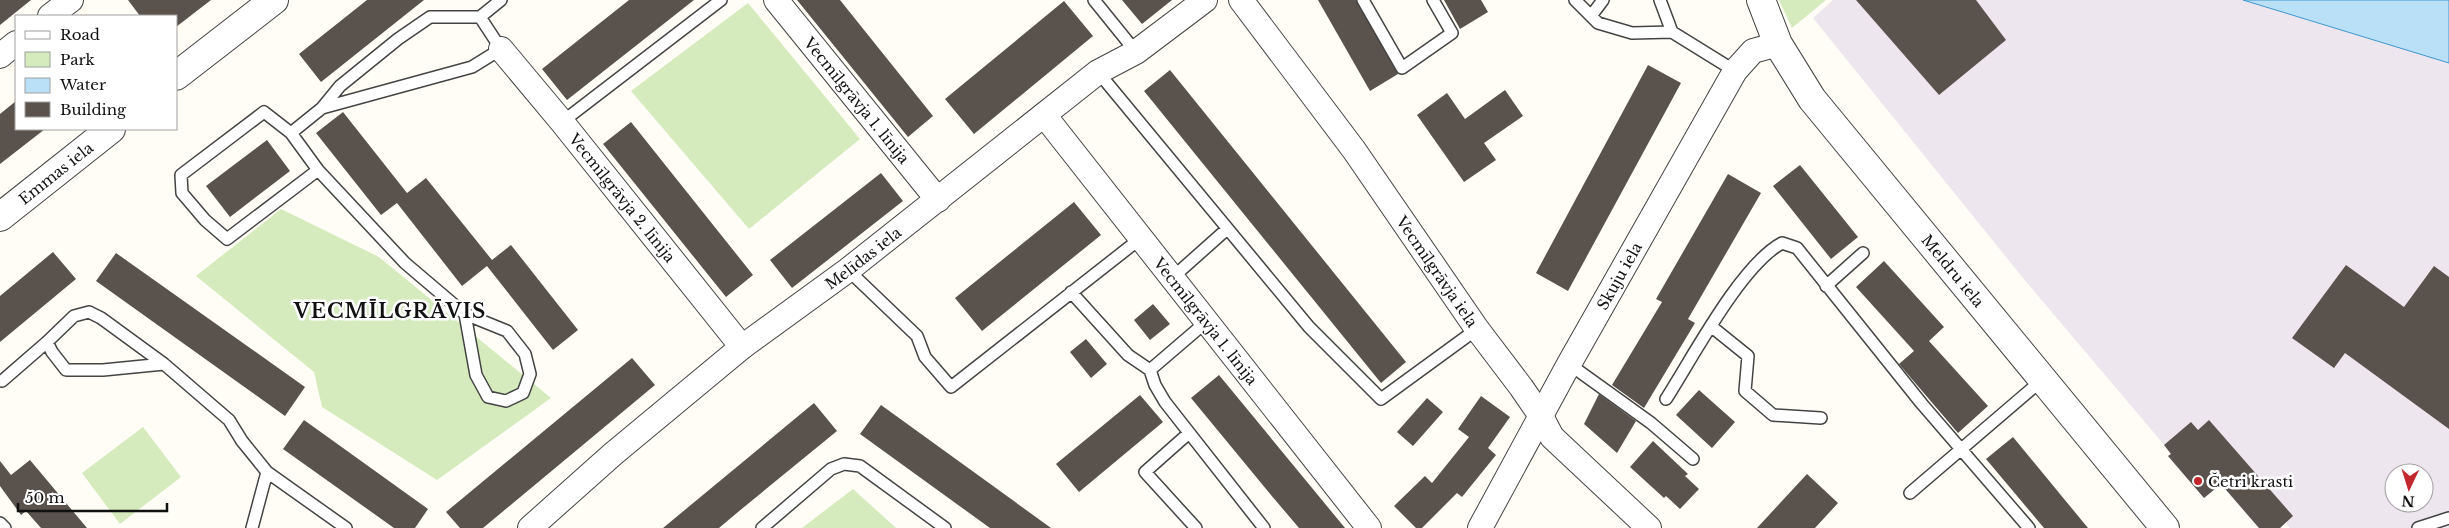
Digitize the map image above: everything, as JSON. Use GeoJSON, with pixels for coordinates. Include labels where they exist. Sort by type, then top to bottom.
{"type":"FeatureCollection","features":[{"type":"Feature","properties":{"kind":"street"},"geometry":{"type":"LineString","coordinates":[[51,15],[71,0]]}},
{"type":"Feature","properties":{"kind":"street"},"geometry":{"type":"LineString","coordinates":[[178,74],[274,0]]}},
{"type":"Feature","properties":{"kind":"street","name":"Vecmīlgrāvja 1. līnija"},"geometry":{"type":"LineString","coordinates":[[776,0],[938,200]]}},
{"type":"Feature","properties":{"kind":"street","name":"Melīdas iela"},"geometry":{"type":"LineString","coordinates":[[530,528],[613,454],[742,347],[848,270],[1098,72],[1136,52],[1205,0]]}},
{"type":"Feature","properties":{"kind":"street","name":"Vecmīlgrāvja iela"},"geometry":{"type":"LineString","coordinates":[[1241,0],[1354,150],[1478,329],[1542,416],[1552,437],[1649,528]]}},
{"type":"Feature","properties":{"kind":"street","name":"Meldru iela"},"geometry":{"type":"LineString","coordinates":[[1761,0],[1778,44],[1795,74],[1818,106],[2165,528]]}},
{"type":"Feature","properties":{"kind":"street"},"geometry":{"type":"LineString","coordinates":[[0,56],[15,44]]}},
{"type":"Feature","properties":{"kind":"street","name":"Skuju iela"},"geometry":{"type":"LineString","coordinates":[[1480,528],[1569,364],[1735,71],[1753,51],[1778,44]]}},
{"type":"Feature","properties":{"kind":"street","name":"Vecmīlgrāvja 2. līnija"},"geometry":{"type":"LineString","coordinates":[[501,50],[562,122],[742,347]]}},
{"type":"Feature","properties":{"kind":"street","name":"Vecmīlgrāvja 1. līnija"},"geometry":{"type":"LineString","coordinates":[[1044,115],[1369,528]]}},
{"type":"Feature","properties":{"kind":"street","name":"Emmas iela"},"geometry":{"type":"LineString","coordinates":[[0,217],[109,130]]}},
{"type":"Feature","properties":{"kind":"lane"},"geometry":{"type":"LineString","coordinates":[[291,133],[322,108],[340,86],[398,39],[430,17],[480,17],[501,0]]}},
{"type":"Feature","properties":{"kind":"lane"},"geometry":{"type":"LineString","coordinates":[[562,122],[721,0]]}},
{"type":"Feature","properties":{"kind":"lane"},"geometry":{"type":"LineString","coordinates":[[1094,0],[1136,52]]}},
{"type":"Feature","properties":{"kind":"lane"},"geometry":{"type":"LineString","coordinates":[[1363,0],[1402,68],[1452,33],[1433,0]]}},
{"type":"Feature","properties":{"kind":"lane"},"geometry":{"type":"LineString","coordinates":[[1575,0],[1598,23],[1632,33],[1672,32],[1735,71]]}},
{"type":"Feature","properties":{"kind":"lane"},"geometry":{"type":"LineString","coordinates":[[1591,16],[1603,0]]}},
{"type":"Feature","properties":{"kind":"lane"},"geometry":{"type":"LineString","coordinates":[[1660,0],[1672,32]]}},
{"type":"Feature","properties":{"kind":"lane"},"geometry":{"type":"LineString","coordinates":[[322,108],[472,67],[501,50],[480,17]]}},
{"type":"Feature","properties":{"kind":"lane"},"geometry":{"type":"LineString","coordinates":[[1098,72],[1309,327],[1381,399],[1478,329]]}},
{"type":"Feature","properties":{"kind":"lane"},"geometry":{"type":"LineString","coordinates":[[318,170],[227,239],[204,220],[182,193],[181,175],[264,112],[291,133],[318,170],[405,263],[465,314],[507,331],[525,354],[530,374],[523,393],[506,401],[488,397],[476,375],[465,314]]}},
{"type":"Feature","properties":{"kind":"lane"},"geometry":{"type":"LineString","coordinates":[[1172,278],[1228,229]]}},
{"type":"Feature","properties":{"kind":"lane"},"geometry":{"type":"LineString","coordinates":[[848,270],[917,336],[926,357],[951,387],[1141,238]]}},
{"type":"Feature","properties":{"kind":"lane"},"geometry":{"type":"LineString","coordinates":[[1666,399],[1740,283],[1770,250],[1782,243],[1797,248],[1826,286],[2029,528]]}},
{"type":"Feature","properties":{"kind":"lane"},"geometry":{"type":"LineString","coordinates":[[1826,286],[1863,253]]}},
{"type":"Feature","properties":{"kind":"lane"},"geometry":{"type":"LineString","coordinates":[[1071,292],[1128,355],[1150,370],[1155,385],[1165,402],[1264,528]]}},
{"type":"Feature","properties":{"kind":"lane"},"geometry":{"type":"LineString","coordinates":[[2,381],[74,316],[89,312],[101,318],[164,364],[229,420],[242,441],[267,472],[346,528]]}},
{"type":"Feature","properties":{"kind":"lane"},"geometry":{"type":"LineString","coordinates":[[1150,370],[1206,322]]}},
{"type":"Feature","properties":{"kind":"lane"},"geometry":{"type":"LineString","coordinates":[[1712,327],[1748,356],[1745,391],[1773,414],[1821,418]]}},
{"type":"Feature","properties":{"kind":"lane"},"geometry":{"type":"LineString","coordinates":[[47,342],[66,370],[103,370],[164,364]]}},
{"type":"Feature","properties":{"kind":"lane"},"geometry":{"type":"LineString","coordinates":[[1569,364],[1650,423],[1693,459]]}},
{"type":"Feature","properties":{"kind":"lane"},"geometry":{"type":"LineString","coordinates":[[1910,494],[2042,380]]}},
{"type":"Feature","properties":{"kind":"lane"},"geometry":{"type":"LineString","coordinates":[[1189,433],[1146,472],[1196,528]]}},
{"type":"Feature","properties":{"kind":"lane"},"geometry":{"type":"LineString","coordinates":[[762,528],[830,469],[844,464],[860,466],[945,528]]}},
{"type":"Feature","properties":{"kind":"lane"},"geometry":{"type":"LineString","coordinates":[[252,528],[267,472]]}},
{"type":"Feature","properties":{"kind":"lane"},"geometry":{"type":"LineString","coordinates":[[2418,528],[2449,518]]}},
{"type":"Feature","properties":{"kind":"lane"},"geometry":{"type":"LineString","coordinates":[[0,523],[5,528]]}},
{"type":"Feature","properties":{"kind":"shaded area"},"geometry":{"type":"Polygon","coordinates":[[[1833,0],[2243,0],[2449,63],[2449,528],[2290,528],[2286,523],[2280,528],[2259,528],[2221,485],[2204,498],[2168,456],[2171,453],[2023,278],[1813,18],[1833,0]]]}},
{"type":"Feature","properties":{"kind":"green space"},"geometry":{"type":"Polygon","coordinates":[[[1779,0],[1826,0],[1792,28],[1779,0]]]}},
{"type":"Feature","properties":{"kind":"green space"},"geometry":{"type":"Polygon","coordinates":[[[748,3],[860,139],[749,229],[631,91],[748,3]]]}},
{"type":"Feature","properties":{"kind":"green space"},"geometry":{"type":"Polygon","coordinates":[[[281,209],[379,257],[551,398],[437,480],[322,407],[314,372],[196,276],[281,209]]]}},
{"type":"Feature","properties":{"kind":"green space"},"geometry":{"type":"Polygon","coordinates":[[[143,427],[181,477],[120,524],[82,473],[143,427]]]}},
{"type":"Feature","properties":{"kind":"green space"},"geometry":{"type":"Polygon","coordinates":[[[853,489],[896,528],[802,528],[853,489]]]}},
{"type":"Feature","properties":{"kind":"water"},"geometry":{"type":"Polygon","coordinates":[[[2243,0],[2449,0],[2449,63],[2243,0]]]}},
{"type":"Feature","properties":{"kind":"building"},"geometry":{"type":"Polygon","coordinates":[[[0,0],[31,0],[0,25],[0,0]]]}},
{"type":"Feature","properties":{"kind":"building"},"geometry":{"type":"Polygon","coordinates":[[[128,0],[211,0],[178,25],[178,15],[139,15],[128,0]]]}},
{"type":"Feature","properties":{"kind":"building"},"geometry":{"type":"Polygon","coordinates":[[[367,0],[424,0],[321,82],[299,54],[367,0]]]}},
{"type":"Feature","properties":{"kind":"building"},"geometry":{"type":"Polygon","coordinates":[[[629,0],[694,0],[567,100],[542,69],[629,0]]]}},
{"type":"Feature","properties":{"kind":"building"},"geometry":{"type":"Polygon","coordinates":[[[797,0],[840,0],[933,116],[908,137],[797,0]]]}},
{"type":"Feature","properties":{"kind":"building"},"geometry":{"type":"Polygon","coordinates":[[[1122,0],[1172,0],[1142,24],[1122,0]]]}},
{"type":"Feature","properties":{"kind":"building"},"geometry":{"type":"Polygon","coordinates":[[[1318,0],[1356,0],[1398,74],[1370,91],[1318,0]]]}},
{"type":"Feature","properties":{"kind":"building"},"geometry":{"type":"Polygon","coordinates":[[[1444,0],[1481,0],[1488,12],[1460,29],[1444,0]]]}},
{"type":"Feature","properties":{"kind":"building"},"geometry":{"type":"Polygon","coordinates":[[[1856,0],[1976,0],[2006,40],[1939,95],[1856,0]]]}},
{"type":"Feature","properties":{"kind":"building"},"geometry":{"type":"Polygon","coordinates":[[[1064,1],[1093,36],[974,134],[945,99],[1064,1]]]}},
{"type":"Feature","properties":{"kind":"building"},"geometry":{"type":"Polygon","coordinates":[[[1648,65],[1681,83],[1568,291],[1536,273],[1648,65]]]}},
{"type":"Feature","properties":{"kind":"building"},"geometry":{"type":"Polygon","coordinates":[[[1170,70],[1406,362],[1381,383],[1144,91],[1170,70]]]}},
{"type":"Feature","properties":{"kind":"building"},"geometry":{"type":"Polygon","coordinates":[[[1505,90],[1523,116],[1484,143],[1496,160],[1464,182],[1417,115],[1447,93],[1465,119],[1505,90]]]}},
{"type":"Feature","properties":{"kind":"building"},"geometry":{"type":"Polygon","coordinates":[[[15,102],[15,130],[44,130],[0,164],[0,114],[15,102]]]}},
{"type":"Feature","properties":{"kind":"building"},"geometry":{"type":"Polygon","coordinates":[[[343,112],[407,193],[426,178],[492,260],[511,245],[578,330],[553,350],[487,266],[462,286],[397,203],[381,215],[316,133],[343,112]]]}},
{"type":"Feature","properties":{"kind":"building"},"geometry":{"type":"Polygon","coordinates":[[[631,122],[753,275],[726,297],[603,144],[631,122]]]}},
{"type":"Feature","properties":{"kind":"building"},"geometry":{"type":"Polygon","coordinates":[[[267,140],[290,171],[230,217],[206,186],[267,140]]]}},
{"type":"Feature","properties":{"kind":"building"},"geometry":{"type":"Polygon","coordinates":[[[1800,165],[1858,237],[1831,259],[1773,186],[1800,165]]]}},
{"type":"Feature","properties":{"kind":"building"},"geometry":{"type":"Polygon","coordinates":[[[881,173],[903,201],[792,288],[770,260],[881,173]]]}},
{"type":"Feature","properties":{"kind":"building"},"geometry":{"type":"Polygon","coordinates":[[[1728,174],[1761,193],[1688,319],[1695,323],[1644,408],[1612,385],[1662,302],[1656,299],[1728,174]]]}},
{"type":"Feature","properties":{"kind":"building"},"geometry":{"type":"Polygon","coordinates":[[[1074,202],[1101,235],[982,331],[955,298],[1074,202]]]}},
{"type":"Feature","properties":{"kind":"building"},"geometry":{"type":"Polygon","coordinates":[[[53,252],[76,279],[0,342],[0,296],[53,252]]]}},
{"type":"Feature","properties":{"kind":"building"},"geometry":{"type":"Polygon","coordinates":[[[116,253],[305,387],[285,416],[96,281],[116,253]]]}},
{"type":"Feature","properties":{"kind":"building"},"geometry":{"type":"Polygon","coordinates":[[[1884,261],[1944,327],[1929,341],[1988,406],[1958,433],[1899,364],[1914,351],[1856,287],[1884,261]]]}},
{"type":"Feature","properties":{"kind":"building"},"geometry":{"type":"Polygon","coordinates":[[[2346,265],[2404,307],[2434,266],[2449,277],[2449,429],[2345,353],[2334,368],[2292,338],[2346,265]]]}},
{"type":"Feature","properties":{"kind":"building"},"geometry":{"type":"Polygon","coordinates":[[[1153,304],[1170,324],[1150,340],[1134,320],[1153,304]]]}},
{"type":"Feature","properties":{"kind":"building"},"geometry":{"type":"Polygon","coordinates":[[[1086,339],[1107,364],[1091,378],[1070,352],[1086,339]]]}},
{"type":"Feature","properties":{"kind":"building"},"geometry":{"type":"Polygon","coordinates":[[[632,358],[655,385],[483,528],[460,528],[446,512],[632,358]]]}},
{"type":"Feature","properties":{"kind":"building"},"geometry":{"type":"Polygon","coordinates":[[[1219,375],[1345,528],[1299,528],[1191,398],[1219,375]]]}},
{"type":"Feature","properties":{"kind":"building"},"geometry":{"type":"Polygon","coordinates":[[[1699,390],[1735,422],[1712,448],[1676,415],[1699,390]]]}},
{"type":"Feature","properties":{"kind":"building"},"geometry":{"type":"Polygon","coordinates":[[[1599,394],[1636,421],[1617,453],[1584,424],[1599,394]]]}},
{"type":"Feature","properties":{"kind":"building"},"geometry":{"type":"Polygon","coordinates":[[[1140,395],[1163,422],[1079,492],[1056,464],[1140,395]]]}},
{"type":"Feature","properties":{"kind":"building"},"geometry":{"type":"Polygon","coordinates":[[[1481,396],[1510,417],[1488,448],[1496,455],[1462,497],[1457,493],[1422,528],[1416,528],[1394,506],[1425,476],[1432,483],[1469,437],[1458,429],[1481,396]]]}},
{"type":"Feature","properties":{"kind":"building"},"geometry":{"type":"Polygon","coordinates":[[[1427,398],[1443,412],[1413,446],[1397,432],[1427,398]]]}},
{"type":"Feature","properties":{"kind":"building"},"geometry":{"type":"Polygon","coordinates":[[[814,403],[837,431],[719,528],[663,528],[814,403]]]}},
{"type":"Feature","properties":{"kind":"building"},"geometry":{"type":"Polygon","coordinates":[[[881,405],[1051,528],[990,528],[860,434],[881,405]]]}},
{"type":"Feature","properties":{"kind":"building"},"geometry":{"type":"Polygon","coordinates":[[[304,420],[428,509],[415,528],[394,528],[283,449],[304,420]]]}},
{"type":"Feature","properties":{"kind":"building"},"geometry":{"type":"Polygon","coordinates":[[[2209,420],[2293,516],[2280,528],[2259,528],[2221,484],[2204,498],[2168,456],[2171,454],[2164,445],[2191,422],[2198,430],[2209,420]]]}},
{"type":"Feature","properties":{"kind":"building"},"geometry":{"type":"Polygon","coordinates":[[[2013,437],[2088,528],[2044,528],[1986,459],[2013,437]]]}},
{"type":"Feature","properties":{"kind":"building"},"geometry":{"type":"Polygon","coordinates":[[[1653,441],[1688,474],[1685,476],[1699,489],[1680,509],[1666,496],[1664,498],[1630,467],[1653,441]]]}},
{"type":"Feature","properties":{"kind":"building"},"geometry":{"type":"Polygon","coordinates":[[[30,460],[87,528],[41,528],[26,511],[21,515],[0,486],[0,461],[11,475],[30,460]]]}},
{"type":"Feature","properties":{"kind":"building"},"geometry":{"type":"Polygon","coordinates":[[[1807,474],[1838,503],[1815,528],[1757,528],[1807,474]]]}},
{"type":"Feature","properties":{"kind":"place","name":"Četri krasti"},"geometry":{"type":"Point","coordinates":[2198,481]}},
{"type":"Feature","properties":{"kind":"district","name":"VECMĪLGRĀVIS"},"geometry":{"type":"Point","coordinates":[390,311]}}]}
